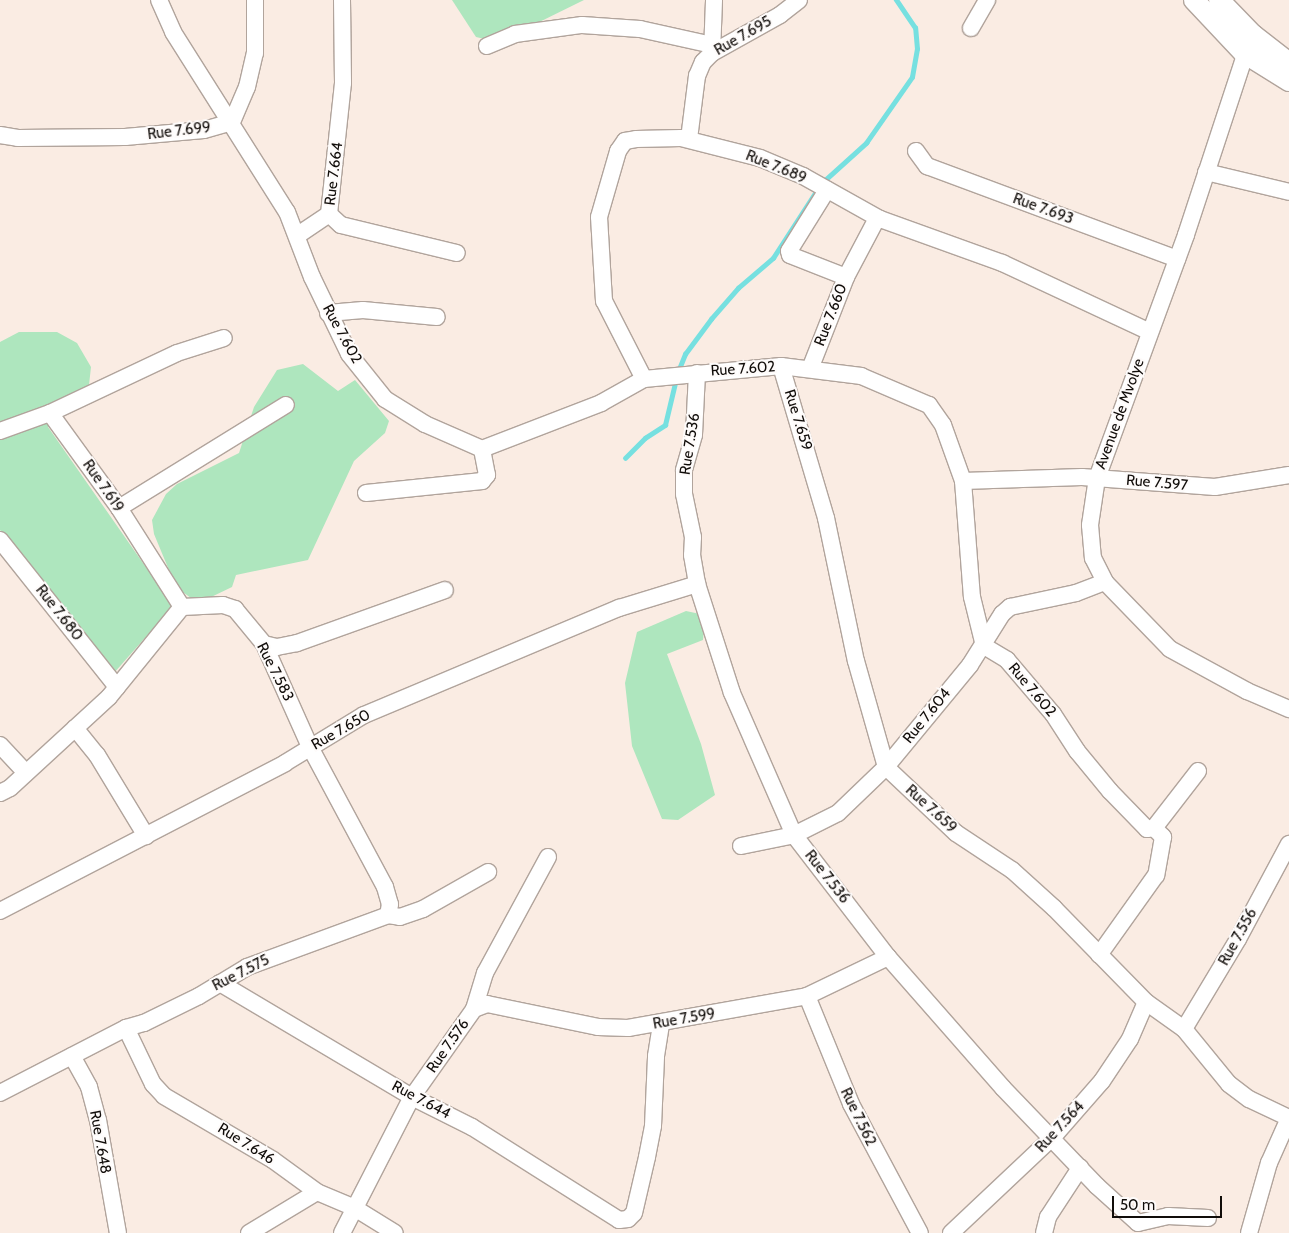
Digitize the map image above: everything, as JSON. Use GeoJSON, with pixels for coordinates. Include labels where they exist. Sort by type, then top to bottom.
{"type":"FeatureCollection","features":[{"type":"Feature","properties":{"kind":"main road"},"geometry":{"type":"LineString","coordinates":[[1194,0],[1244,53],[1289,81]]}},
{"type":"Feature","properties":{"kind":"main road"},"geometry":{"type":"LineString","coordinates":[[1218,0],[1253,35],[1289,63]]}},
{"type":"Feature","properties":{"kind":"street","name":"Rue 7.602"},"geometry":{"type":"LineString","coordinates":[[159,0],[173,32],[232,122],[298,235],[328,313],[349,354],[385,399],[425,424],[482,449],[601,403],[644,379],[781,366],[861,376],[929,405],[943,425],[963,482],[972,597],[984,646],[1007,660],[1053,714],[1077,751],[1110,791],[1147,829],[1154,828]]}},
{"type":"Feature","properties":{"kind":"street","name":"Rue 7.699"},"geometry":{"type":"LineString","coordinates":[[0,135],[18,138],[125,137],[204,130],[232,122],[247,87],[255,53],[255,0]]}},
{"type":"Feature","properties":{"kind":"street","name":"Rue 7.664"},"geometry":{"type":"LineString","coordinates":[[342,0],[343,83],[330,214],[341,224],[456,253]]}},
{"type":"Feature","properties":{"kind":"street"},"geometry":{"type":"LineString","coordinates":[[487,46],[514,34],[582,26],[640,29],[712,49],[714,0]]}},
{"type":"Feature","properties":{"kind":"street","name":"Rue 7.695"},"geometry":{"type":"LineString","coordinates":[[689,140],[697,76],[702,62],[712,49],[780,15],[799,0]]}},
{"type":"Feature","properties":{"kind":"street"},"geometry":{"type":"LineString","coordinates":[[971,28],[987,0]]}},
{"type":"Feature","properties":{"kind":"street","name":"Avenue de Mvolye"},"geometry":{"type":"LineString","coordinates":[[1253,35],[1244,53],[1177,259],[1097,478],[1090,525],[1093,558],[1105,582],[1170,649],[1247,691],[1289,709]]}},
{"type":"Feature","properties":{"kind":"street","name":"Rue 7.689"},"geometry":{"type":"LineString","coordinates":[[644,379],[604,301],[599,217],[618,151],[625,141],[689,140],[760,158],[827,190],[880,219],[1002,262],[1150,332]]}},
{"type":"Feature","properties":{"kind":"street","name":"Rue 7.693"},"geometry":{"type":"LineString","coordinates":[[916,151],[927,166],[1177,259]]}},
{"type":"Feature","properties":{"kind":"street"},"geometry":{"type":"LineString","coordinates":[[1206,172],[1289,192]]}},
{"type":"Feature","properties":{"kind":"street","name":"Rue 7.660"},"geometry":{"type":"LineString","coordinates":[[810,369],[846,277],[790,255],[789,251],[827,190]]}},
{"type":"Feature","properties":{"kind":"street"},"geometry":{"type":"LineString","coordinates":[[298,235],[330,214]]}},
{"type":"Feature","properties":{"kind":"street"},"geometry":{"type":"LineString","coordinates":[[846,277],[875,222],[880,219]]}},
{"type":"Feature","properties":{"kind":"street"},"geometry":{"type":"LineString","coordinates":[[328,313],[363,310],[437,317]]}},
{"type":"Feature","properties":{"kind":"street"},"geometry":{"type":"LineString","coordinates":[[0,431],[50,413],[177,353],[224,338]]}},
{"type":"Feature","properties":{"kind":"street","name":"Rue 7.659"},"geometry":{"type":"LineString","coordinates":[[781,366],[826,518],[856,661],[886,767],[956,833],[1012,870],[1146,1002],[1184,1029],[1229,1084],[1249,1099],[1289,1118]]}},
{"type":"Feature","properties":{"kind":"street","name":"Rue 7.536"},"geometry":{"type":"LineString","coordinates":[[696,373],[694,435],[684,478],[697,584],[732,693],[794,835],[888,957],[1003,1088],[1053,1137],[1080,1168],[1139,1228],[1168,1216],[1208,1218]]}},
{"type":"Feature","properties":{"kind":"street"},"geometry":{"type":"LineString","coordinates":[[119,508],[286,405]]}},
{"type":"Feature","properties":{"kind":"street","name":"Rue 7.619"},"geometry":{"type":"LineString","coordinates":[[50,413],[119,508],[182,607]]}},
{"type":"Feature","properties":{"kind":"street"},"geometry":{"type":"LineString","coordinates":[[366,494],[482,481],[487,475],[482,449]]}},
{"type":"Feature","properties":{"kind":"street","name":"Rue 7.597"},"geometry":{"type":"LineString","coordinates":[[963,482],[1097,478],[1215,487],[1289,475]]}},
{"type":"Feature","properties":{"kind":"street","name":"Rue 7.680"},"geometry":{"type":"LineString","coordinates":[[0,540],[117,687]]}},
{"type":"Feature","properties":{"kind":"street","name":"Rue 7.604"},"geometry":{"type":"LineString","coordinates":[[741,846],[794,835],[838,813],[886,767],[984,646],[1002,614],[1010,607],[1076,593],[1105,582]]}},
{"type":"Feature","properties":{"kind":"street","name":"Rue 7.650"},"geometry":{"type":"LineString","coordinates":[[0,911],[146,836],[373,711],[619,608],[697,584]]}},
{"type":"Feature","properties":{"kind":"street"},"geometry":{"type":"LineString","coordinates":[[264,644],[278,647],[297,643],[445,590]]}},
{"type":"Feature","properties":{"kind":"street","name":"Rue 7.583"},"geometry":{"type":"LineString","coordinates":[[182,607],[223,605],[235,609],[264,644],[310,747],[385,887],[390,904],[388,915]]}},
{"type":"Feature","properties":{"kind":"street"},"geometry":{"type":"LineString","coordinates":[[0,793],[26,773],[76,728],[117,687],[182,607]]}},
{"type":"Feature","properties":{"kind":"street"},"geometry":{"type":"LineString","coordinates":[[76,728],[97,755],[146,836]]}},
{"type":"Feature","properties":{"kind":"street"},"geometry":{"type":"LineString","coordinates":[[0,745],[26,773]]}},
{"type":"Feature","properties":{"kind":"street"},"geometry":{"type":"LineString","coordinates":[[1099,955],[1156,876],[1163,837],[1154,828],[1198,771]]}},
{"type":"Feature","properties":{"kind":"street","name":"Rue 7.556"},"geometry":{"type":"LineString","coordinates":[[1184,1029],[1238,939],[1289,844]]}},
{"type":"Feature","properties":{"kind":"street","name":"Rue 7.576"},"geometry":{"type":"LineString","coordinates":[[342,1233],[353,1207],[412,1097],[474,1009],[485,973],[548,857]]}},
{"type":"Feature","properties":{"kind":"street","name":"Rue 7.575"},"geometry":{"type":"LineString","coordinates":[[0,1092],[126,1028],[144,1023],[247,967],[388,915],[400,917],[423,909],[488,872]]}},
{"type":"Feature","properties":{"kind":"street","name":"Rue 7.599"},"geometry":{"type":"LineString","coordinates":[[474,1009],[487,1004],[598,1027],[628,1028],[807,996],[888,957]]}},
{"type":"Feature","properties":{"kind":"street","name":"Rue 7.644"},"geometry":{"type":"LineString","coordinates":[[220,983],[412,1097],[472,1127],[619,1220],[634,1213],[647,1157],[653,1126],[656,1056],[661,1023]]}},
{"type":"Feature","properties":{"kind":"street","name":"Rue 7.562"},"geometry":{"type":"LineString","coordinates":[[807,996],[851,1104],[920,1233]]}},
{"type":"Feature","properties":{"kind":"street","name":"Rue 7.564"},"geometry":{"type":"LineString","coordinates":[[951,1233],[1053,1137],[1102,1081],[1130,1038],[1146,1002]]}},
{"type":"Feature","properties":{"kind":"street","name":"Rue 7.646"},"geometry":{"type":"LineString","coordinates":[[126,1028],[153,1084],[164,1096],[273,1160],[317,1192],[353,1207],[395,1233]]}},
{"type":"Feature","properties":{"kind":"street","name":"Rue 7.648"},"geometry":{"type":"LineString","coordinates":[[72,1056],[89,1088],[98,1120],[118,1233]]}},
{"type":"Feature","properties":{"kind":"street"},"geometry":{"type":"LineString","coordinates":[[1249,1233],[1269,1163],[1289,1118]]}},
{"type":"Feature","properties":{"kind":"street"},"geometry":{"type":"LineString","coordinates":[[1044,1233],[1048,1217],[1080,1168]]}},
{"type":"Feature","properties":{"kind":"street"},"geometry":{"type":"LineString","coordinates":[[249,1233],[317,1192]]}},
{"type":"Feature","properties":{"kind":"green space"},"geometry":{"type":"Polygon","coordinates":[[[452,0],[584,0],[515,34],[489,40],[476,37],[452,0]]]}},
{"type":"Feature","properties":{"kind":"green space"},"geometry":{"type":"Polygon","coordinates":[[[19,332],[57,332],[77,343],[91,367],[89,385],[65,399],[48,427],[173,606],[114,673],[0,530],[0,342],[19,332]]]}},
{"type":"Feature","properties":{"kind":"green space"},"geometry":{"type":"Polygon","coordinates":[[[303,364],[338,391],[355,380],[389,421],[385,433],[354,461],[308,560],[236,575],[232,587],[207,599],[195,601],[176,587],[154,534],[152,520],[166,494],[177,484],[239,453],[254,407],[277,370],[303,364]]]}},
{"type":"Feature","properties":{"kind":"green space"},"geometry":{"type":"Polygon","coordinates":[[[686,611],[700,614],[704,629],[703,640],[667,654],[701,744],[715,795],[678,820],[662,819],[632,746],[625,683],[637,632],[686,611]]]}},
{"type":"Feature","properties":{"kind":"waterway"},"geometry":{"type":"LineString","coordinates":[[824,181],[866,143],[912,77],[917,49],[915,28],[896,0]]}},
{"type":"Feature","properties":{"kind":"waterway"},"geometry":{"type":"LineString","coordinates":[[679,369],[685,354],[711,319],[738,288],[773,258],[819,187]]}},
{"type":"Feature","properties":{"kind":"waterway"},"geometry":{"type":"LineString","coordinates":[[625,458],[645,438],[665,425],[676,379]]}}]}
